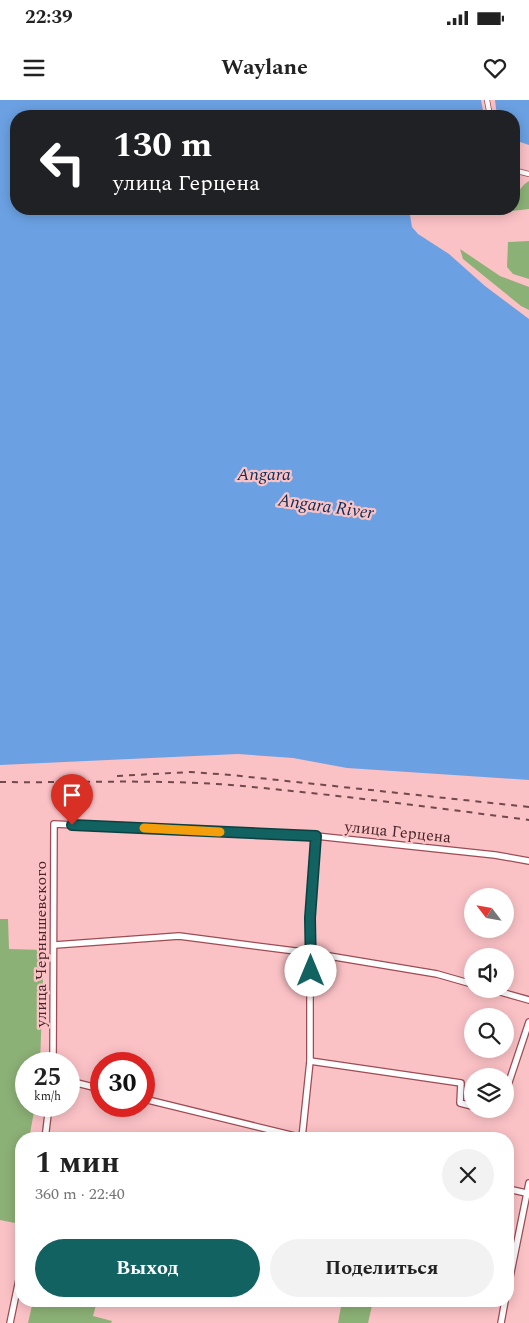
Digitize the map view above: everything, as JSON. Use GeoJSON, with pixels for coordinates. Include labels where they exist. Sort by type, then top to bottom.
{"type":"FeatureCollection","features":[{"type":"Feature","properties":{"kind":"street","name":"улица Герцена"},"geometry":{"type":"LineString","coordinates":[[54,824],[316,836],[495,855],[529,861]]}},
{"type":"Feature","properties":{"kind":"street","name":"улица Чернышевского"},"geometry":{"type":"LineString","coordinates":[[53,1052],[54,824]]}},
{"type":"Feature","properties":{"kind":"street"},"geometry":{"type":"LineString","coordinates":[[305,1132],[310,1060],[310,918],[316,836]]}},
{"type":"Feature","properties":{"kind":"street"},"geometry":{"type":"LineString","coordinates":[[55,945],[179,936],[311,953],[437,974],[464,982]]}},
{"type":"Feature","properties":{"kind":"street"},"geometry":{"type":"LineString","coordinates":[[514,996],[529,1000]]}},
{"type":"Feature","properties":{"kind":"street"},"geometry":{"type":"LineString","coordinates":[[513,1068],[529,1022]]}},
{"type":"Feature","properties":{"kind":"street"},"geometry":{"type":"LineString","coordinates":[[310,1060],[461,1083],[460,1103],[464,1104]]}},
{"type":"Feature","properties":{"kind":"street"},"geometry":{"type":"LineString","coordinates":[[155,1102],[280,1132]]}},
{"type":"Feature","properties":{"kind":"street"},"geometry":{"type":"LineString","coordinates":[[46,1132],[48,1117]]}},
{"type":"Feature","properties":{"kind":"street"},"geometry":{"type":"LineString","coordinates":[[514,1256],[529,1183]]}},
{"type":"Feature","properties":{"kind":"street"},"geometry":{"type":"LineString","coordinates":[[514,1190],[526,1193]]}},
{"type":"Feature","properties":{"kind":"street"},"geometry":{"type":"LineString","coordinates":[[10,1323],[15,1299]]}},
{"type":"Feature","properties":{"kind":"street"},"geometry":{"type":"LineString","coordinates":[[501,1323],[504,1307]]}},
{"type":"Feature","properties":{"kind":"green space"},"geometry":{"type":"Polygon","coordinates":[[[529,181],[529,209],[520,210],[520,190],[529,181]]]}},
{"type":"Feature","properties":{"kind":"green space"},"geometry":{"type":"Polygon","coordinates":[[[529,241],[529,279],[513,274],[507,267],[508,242],[529,241]]]}},
{"type":"Feature","properties":{"kind":"green space"},"geometry":{"type":"Polygon","coordinates":[[[460,249],[500,276],[529,287],[529,310],[521,306],[463,259],[460,249]]]}},
{"type":"Feature","properties":{"kind":"green space"},"geometry":{"type":"Polygon","coordinates":[[[0,919],[8,919],[9,949],[44,950],[40,1052],[15,1052],[15,1117],[33,1117],[30,1132],[15,1132],[15,1223],[0,1220],[0,919]]]}},
{"type":"Feature","properties":{"kind":"green space"},"geometry":{"type":"Polygon","coordinates":[[[32,1307],[95,1307],[93,1316],[112,1321],[111,1323],[28,1323],[32,1307]]]}},
{"type":"Feature","properties":{"kind":"green space"},"geometry":{"type":"Polygon","coordinates":[[[341,1307],[372,1307],[368,1323],[338,1323],[341,1307]]]}},
{"type":"Feature","properties":{"kind":"water","name":"Angara"},"geometry":{"type":"Polygon","coordinates":[[[0,100],[481,100],[483,110],[10,110],[10,215],[410,215],[412,227],[418,234],[449,254],[485,286],[529,319],[529,780],[347,768],[293,758],[238,754],[0,765],[0,100]]]}},
{"type":"Feature","properties":{"kind":"water"},"geometry":{"type":"Polygon","coordinates":[[[495,100],[529,100],[529,145],[520,142],[520,110],[496,110],[495,100]]]}},
{"type":"Feature","properties":{"kind":"railway"},"geometry":{"type":"LineString","coordinates":[[117,776],[190,772],[231,775],[529,807]]}},
{"type":"Feature","properties":{"kind":"railway"},"geometry":{"type":"LineString","coordinates":[[0,782],[145,782],[231,785],[529,820]]}},
{"type":"Feature","properties":{"kind":"slow traffic"},"geometry":{"type":"LineString","coordinates":[[144,828],[220,832]]}},
{"type":"Feature","properties":{"kind":"route"},"geometry":{"type":"LineString","coordinates":[[72,825],[316,836],[310,918],[311,971]]}},
{"type":"Feature","properties":{"kind":"water label","name":"Angara River"},"geometry":{"type":"Point","coordinates":[326,506]}}]}
